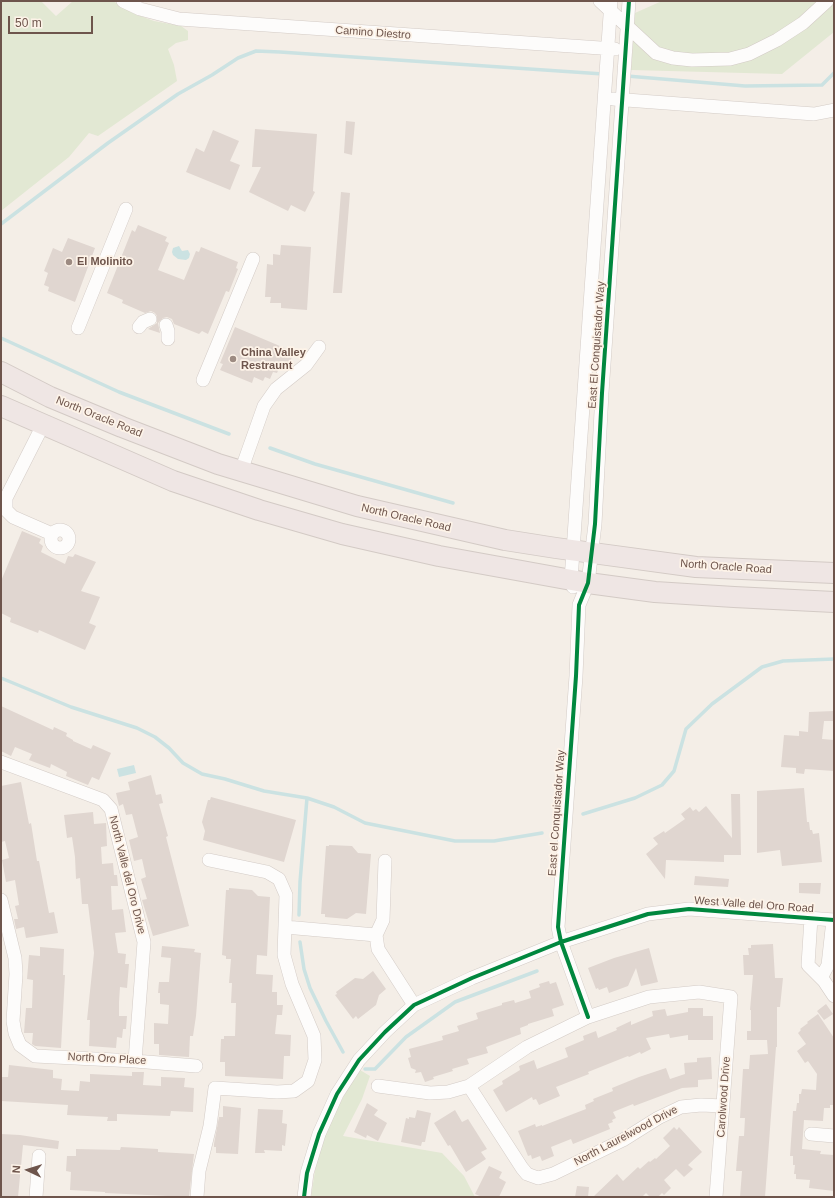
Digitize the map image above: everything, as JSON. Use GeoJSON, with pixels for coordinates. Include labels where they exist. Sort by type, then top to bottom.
{"type":"FeatureCollection","features":[{"type":"Feature","properties":{"kind":"highway","name":"North Oracle Road"},"geometry":{"type":"LineString","coordinates":[[1,372],[50,397],[218,464],[357,506],[506,540],[582,551],[696,567],[834,573]]}},
{"type":"Feature","properties":{"kind":"highway"},"geometry":{"type":"LineString","coordinates":[[1,406],[173,481],[259,510],[342,534],[439,556],[579,582],[671,593],[834,602]]}},
{"type":"Feature","properties":{"kind":"street","name":"Camino Diestro"},"geometry":{"type":"LineString","coordinates":[[123,1],[140,9],[179,19],[626,50]]}},
{"type":"Feature","properties":{"kind":"street"},"geometry":{"type":"LineString","coordinates":[[626,50],[629,1]]}},
{"type":"Feature","properties":{"kind":"street"},"geometry":{"type":"LineString","coordinates":[[607,4],[627,26],[656,53],[673,58],[692,60],[730,59],[749,54],[777,40],[803,23],[827,1]]}},
{"type":"Feature","properties":{"kind":"street"},"geometry":{"type":"LineString","coordinates":[[607,4],[607,49]]}},
{"type":"Feature","properties":{"kind":"street","name":"East El Conquistador Way"},"geometry":{"type":"LineString","coordinates":[[579,605],[579,582],[582,551],[583,393],[607,49]]}},
{"type":"Feature","properties":{"kind":"street","name":"East El Conquistador Way"},"geometry":{"type":"LineString","coordinates":[[579,582],[582,551],[595,524],[602,393],[626,50]]}},
{"type":"Feature","properties":{"kind":"street"},"geometry":{"type":"LineString","coordinates":[[603,98],[814,114],[834,110]]}},
{"type":"Feature","properties":{"kind":"street"},"geometry":{"type":"LineString","coordinates":[[78,328],[126,209]]}},
{"type":"Feature","properties":{"kind":"street"},"geometry":{"type":"LineString","coordinates":[[203,380],[253,260]]}},
{"type":"Feature","properties":{"kind":"street"},"geometry":{"type":"LineString","coordinates":[[139,327],[143,322],[150,319]]}},
{"type":"Feature","properties":{"kind":"street"},"geometry":{"type":"LineString","coordinates":[[166,325],[168,339]]}},
{"type":"Feature","properties":{"kind":"street"},"geometry":{"type":"LineString","coordinates":[[241,471],[264,406],[276,389],[306,366],[319,347]]}},
{"type":"Feature","properties":{"kind":"street"},"geometry":{"type":"LineString","coordinates":[[583,393],[602,393]]}},
{"type":"Feature","properties":{"kind":"street"},"geometry":{"type":"LineString","coordinates":[[43,425],[6,498],[3,509],[13,517],[52,534]]}},
{"type":"Feature","properties":{"kind":"street","name":"East el Conquistador Way"},"geometry":{"type":"LineString","coordinates":[[579,605],[576,676],[558,927],[561,942],[588,1017]]}},
{"type":"Feature","properties":{"kind":"street","name":"North Valle del Oro Drive"},"geometry":{"type":"LineString","coordinates":[[1,762],[103,800],[111,809],[144,942],[135,1061]]}},
{"type":"Feature","properties":{"kind":"street"},"geometry":{"type":"LineString","coordinates":[[197,1197],[199,1171],[210,1126],[215,1088],[277,1092],[294,1091],[308,1081],[315,1060],[314,1036],[292,984],[284,955],[286,895],[278,879],[267,872],[209,860]]}},
{"type":"Feature","properties":{"kind":"street"},"geometry":{"type":"LineString","coordinates":[[385,861],[383,920],[376,935],[378,949],[414,1005]]}},
{"type":"Feature","properties":{"kind":"street","name":"North Oro Place"},"geometry":{"type":"LineString","coordinates":[[1,900],[15,958],[16,974],[13,1021],[15,1033],[20,1045],[35,1056],[135,1061],[196,1066]]}},
{"type":"Feature","properties":{"kind":"street","name":"West Valle del Oro Road"},"geometry":{"type":"LineString","coordinates":[[304,1197],[307,1173],[313,1153],[319,1134],[336,1094],[359,1060],[385,1032],[414,1005],[472,978],[561,942],[648,914],[689,909],[833,920]]}},
{"type":"Feature","properties":{"kind":"street"},"geometry":{"type":"LineString","coordinates":[[811,918],[808,965],[821,978],[834,996]]}},
{"type":"Feature","properties":{"kind":"street"},"geometry":{"type":"LineString","coordinates":[[821,978],[828,965],[833,920]]}},
{"type":"Feature","properties":{"kind":"street"},"geometry":{"type":"LineString","coordinates":[[285,927],[376,935]]}},
{"type":"Feature","properties":{"kind":"street","name":"Carolwood Drive"},"geometry":{"type":"LineString","coordinates":[[588,1017],[649,996],[698,992],[731,997],[716,1197]]}},
{"type":"Feature","properties":{"kind":"street"},"geometry":{"type":"LineString","coordinates":[[378,1086],[430,1093],[448,1092],[469,1086],[527,1047],[588,1017]]}},
{"type":"Feature","properties":{"kind":"street","name":"North Laurelwood Drive"},"geometry":{"type":"LineString","coordinates":[[469,1086],[518,1163],[531,1180],[552,1174],[623,1140],[658,1118],[681,1107],[701,1105],[723,1106]]}},
{"type":"Feature","properties":{"kind":"street"},"geometry":{"type":"LineString","coordinates":[[812,1134],[834,1136]]}},
{"type":"Feature","properties":{"kind":"street"},"geometry":{"type":"LineString","coordinates":[[36,1197],[39,1156]]}},
{"type":"Feature","properties":{"kind":"green space"},"geometry":{"type":"Polygon","coordinates":[[[1,1],[41,1],[56,16],[73,1],[113,1],[135,14],[154,21],[181,26],[188,31],[188,40],[176,43],[168,49],[174,65],[177,81],[98,136],[89,133],[69,157],[1,211],[1,1]]]}},
{"type":"Feature","properties":{"kind":"green space"},"geometry":{"type":"Polygon","coordinates":[[[662,1],[834,1],[834,32],[782,74],[631,70],[635,13],[662,1]]]}},
{"type":"Feature","properties":{"kind":"green space"},"geometry":{"type":"Polygon","coordinates":[[[360,1070],[370,1076],[362,1099],[343,1136],[442,1153],[464,1176],[475,1197],[311,1197],[316,1164],[323,1138],[332,1117],[360,1070]]]}},
{"type":"Feature","properties":{"kind":"water"},"geometry":{"type":"Polygon","coordinates":[[[179,246],[182,251],[188,250],[190,254],[189,258],[186,260],[178,259],[173,255],[173,248],[179,246]]]}},
{"type":"Feature","properties":{"kind":"water"},"geometry":{"type":"Polygon","coordinates":[[[134,765],[136,773],[119,777],[117,769],[134,765]]]}},
{"type":"Feature","properties":{"kind":"building"},"geometry":{"type":"Polygon","coordinates":[[[346,121],[355,122],[352,155],[344,153],[346,121]]]}},
{"type":"Feature","properties":{"kind":"building"},"geometry":{"type":"Polygon","coordinates":[[[255,129],[317,134],[313,191],[315,192],[305,212],[291,205],[288,211],[249,192],[261,167],[252,167],[255,129]]]}},
{"type":"Feature","properties":{"kind":"building"},"geometry":{"type":"Polygon","coordinates":[[[213,130],[239,141],[230,161],[240,165],[230,190],[186,172],[196,148],[204,152],[213,130]]]}},
{"type":"Feature","properties":{"kind":"building"},"geometry":{"type":"Polygon","coordinates":[[[341,192],[350,193],[342,293],[333,293],[341,192]]]}},
{"type":"Feature","properties":{"kind":"building"},"geometry":{"type":"Polygon","coordinates":[[[138,225],[167,237],[165,241],[169,243],[158,270],[184,280],[196,251],[199,252],[201,247],[238,262],[236,268],[238,269],[229,292],[226,291],[208,334],[202,331],[199,334],[174,324],[172,319],[167,317],[163,318],[158,323],[160,333],[148,329],[157,323],[157,316],[155,313],[151,311],[145,313],[122,303],[123,300],[107,293],[132,230],[135,232],[138,225]]]}},
{"type":"Feature","properties":{"kind":"building","name":"El Molinito"},"geometry":{"type":"Polygon","coordinates":[[[68,238],[95,248],[75,302],[48,291],[49,287],[44,285],[48,273],[44,271],[53,248],[62,252],[68,238]]]}},
{"type":"Feature","properties":{"kind":"building"},"geometry":{"type":"Polygon","coordinates":[[[281,245],[311,247],[307,310],[281,308],[281,303],[270,303],[271,297],[265,297],[267,264],[273,265],[273,254],[280,255],[281,245]]]}},
{"type":"Feature","properties":{"kind":"building"},"geometry":{"type":"Polygon","coordinates":[[[235,327],[294,352],[289,364],[282,361],[277,373],[273,372],[270,379],[265,377],[263,381],[254,377],[252,383],[220,370],[223,364],[220,363],[235,327]]]}},
{"type":"Feature","properties":{"kind":"building"},"geometry":{"type":"Polygon","coordinates":[[[22,531],[41,539],[39,543],[43,546],[41,552],[65,564],[68,556],[73,557],[75,554],[96,562],[81,591],[100,597],[89,623],[96,626],[85,650],[39,630],[38,633],[10,622],[11,618],[1,613],[1,581],[22,531]]]}},
{"type":"Feature","properties":{"kind":"building"},"geometry":{"type":"Polygon","coordinates":[[[1,706],[53,730],[54,727],[67,733],[66,736],[73,741],[91,749],[93,745],[111,753],[99,780],[92,777],[88,785],[66,776],[67,772],[51,764],[50,768],[29,760],[32,754],[15,747],[11,756],[1,751],[1,706]]]}},
{"type":"Feature","properties":{"kind":"building"},"geometry":{"type":"Polygon","coordinates":[[[834,711],[834,721],[824,721],[822,739],[834,740],[834,771],[805,769],[804,774],[796,773],[796,768],[781,767],[784,735],[799,736],[799,731],[808,732],[809,712],[834,711]]]}},
{"type":"Feature","properties":{"kind":"building"},"geometry":{"type":"Polygon","coordinates":[[[151,775],[156,795],[161,794],[163,803],[159,804],[168,836],[166,837],[189,926],[153,936],[142,900],[147,899],[141,879],[146,877],[142,859],[134,861],[129,840],[138,837],[132,814],[126,815],[123,804],[119,806],[116,793],[130,790],[128,782],[151,775]]]}},
{"type":"Feature","properties":{"kind":"building"},"geometry":{"type":"Polygon","coordinates":[[[21,782],[29,824],[31,823],[37,861],[39,861],[49,913],[54,912],[58,933],[26,938],[24,927],[16,929],[14,919],[18,919],[15,906],[19,905],[15,880],[6,882],[2,860],[9,858],[5,841],[1,842],[1,786],[21,782]]]}},
{"type":"Feature","properties":{"kind":"building"},"geometry":{"type":"Polygon","coordinates":[[[804,788],[807,822],[809,822],[810,830],[812,830],[813,834],[819,833],[822,862],[782,866],[780,850],[757,853],[757,791],[804,788]]]}},
{"type":"Feature","properties":{"kind":"building"},"geometry":{"type":"Polygon","coordinates":[[[731,794],[740,794],[741,855],[724,855],[724,862],[666,860],[665,879],[646,854],[658,844],[653,838],[664,831],[665,833],[685,819],[681,814],[690,807],[693,811],[696,809],[699,812],[706,806],[732,838],[731,794]]]}},
{"type":"Feature","properties":{"kind":"building"},"geometry":{"type":"Polygon","coordinates":[[[211,797],[296,820],[284,862],[203,840],[205,831],[202,822],[208,800],[210,800],[211,797]]]}},
{"type":"Feature","properties":{"kind":"building"},"geometry":{"type":"Polygon","coordinates":[[[93,812],[94,824],[106,823],[107,846],[101,847],[102,864],[113,863],[114,875],[117,875],[118,886],[111,886],[112,910],[123,909],[126,932],[115,933],[118,953],[126,954],[125,964],[129,964],[127,988],[120,987],[119,1002],[119,1016],[127,1016],[126,1029],[123,1029],[122,1038],[117,1037],[116,1048],[89,1046],[90,1020],[87,1020],[94,953],[88,904],[82,904],[80,878],[76,879],[72,837],[67,838],[64,815],[93,812]]]}},
{"type":"Feature","properties":{"kind":"building"},"geometry":{"type":"Polygon","coordinates":[[[326,846],[352,846],[358,853],[371,854],[366,914],[356,913],[347,919],[325,917],[325,914],[321,914],[326,846]]]}},
{"type":"Feature","properties":{"kind":"building"},"geometry":{"type":"Polygon","coordinates":[[[695,876],[729,879],[728,887],[694,885],[695,876]]]}},
{"type":"Feature","properties":{"kind":"building"},"geometry":{"type":"Polygon","coordinates":[[[799,883],[821,883],[820,894],[799,893],[799,883]]]}},
{"type":"Feature","properties":{"kind":"building"},"geometry":{"type":"Polygon","coordinates":[[[229,888],[252,890],[258,896],[270,897],[267,956],[257,955],[256,974],[273,975],[272,992],[277,992],[277,1005],[283,1005],[282,1015],[277,1015],[275,1034],[291,1035],[290,1056],[284,1056],[283,1079],[225,1076],[225,1062],[220,1062],[221,1039],[224,1039],[224,1036],[235,1036],[236,1003],[231,1003],[232,983],[229,983],[231,959],[226,959],[226,956],[222,955],[226,890],[229,890],[229,888]]]}},
{"type":"Feature","properties":{"kind":"building"},"geometry":{"type":"Polygon","coordinates":[[[773,944],[775,978],[783,978],[780,1007],[777,1007],[777,1047],[765,1197],[740,1197],[742,1171],[736,1171],[739,1136],[744,1136],[745,1118],[740,1118],[743,1069],[749,1069],[750,1055],[768,1054],[767,1040],[747,1040],[747,1031],[751,1031],[750,1010],[753,975],[744,975],[743,955],[749,955],[748,948],[751,948],[751,945],[773,944]]]}},
{"type":"Feature","properties":{"kind":"building"},"geometry":{"type":"Polygon","coordinates":[[[162,946],[195,949],[194,952],[201,953],[196,1016],[193,1036],[190,1036],[189,1057],[159,1055],[159,1044],[154,1044],[154,1023],[168,1024],[169,1005],[160,1004],[160,993],[158,993],[159,982],[169,982],[171,958],[161,957],[162,946]]]}},
{"type":"Feature","properties":{"kind":"building"},"geometry":{"type":"Polygon","coordinates":[[[40,947],[64,949],[63,975],[65,975],[61,1048],[35,1046],[32,1044],[33,1033],[24,1033],[26,1008],[32,1008],[33,980],[27,979],[29,955],[40,956],[40,947]]]}},
{"type":"Feature","properties":{"kind":"building"},"geometry":{"type":"Polygon","coordinates":[[[649,948],[658,982],[641,986],[636,968],[628,986],[609,993],[607,987],[599,990],[598,988],[596,989],[588,968],[614,958],[649,948]]]}},
{"type":"Feature","properties":{"kind":"building"},"geometry":{"type":"Polygon","coordinates":[[[373,971],[386,989],[379,995],[376,1005],[358,1019],[356,1016],[353,1019],[335,995],[337,994],[336,992],[355,978],[363,979],[373,971]]]}},
{"type":"Feature","properties":{"kind":"building"},"geometry":{"type":"Polygon","coordinates":[[[549,981],[550,984],[556,982],[564,1005],[552,1009],[554,1016],[520,1028],[521,1034],[486,1047],[488,1053],[467,1059],[469,1064],[433,1077],[434,1079],[425,1082],[421,1072],[415,1073],[416,1070],[411,1068],[408,1058],[411,1057],[409,1049],[443,1040],[442,1036],[459,1031],[457,1026],[478,1019],[476,1013],[502,1005],[502,1003],[514,1000],[515,1003],[531,998],[529,991],[540,987],[539,984],[549,981]]]}},
{"type":"Feature","properties":{"kind":"building"},"geometry":{"type":"Polygon","coordinates":[[[826,1004],[833,1014],[824,1020],[817,1011],[826,1004]]]}},
{"type":"Feature","properties":{"kind":"building"},"geometry":{"type":"Polygon","coordinates":[[[688,1008],[703,1008],[703,1016],[713,1016],[713,1040],[688,1040],[688,1035],[670,1038],[669,1034],[646,1038],[651,1049],[641,1054],[640,1052],[629,1057],[628,1056],[588,1072],[589,1074],[556,1087],[560,1096],[539,1105],[536,1099],[533,1100],[532,1097],[506,1112],[493,1090],[503,1084],[502,1081],[520,1070],[519,1066],[534,1060],[537,1069],[568,1057],[565,1048],[584,1040],[583,1036],[596,1031],[598,1038],[617,1030],[616,1028],[631,1021],[631,1025],[653,1016],[652,1011],[665,1009],[667,1016],[688,1012],[688,1008]]]}},
{"type":"Feature","properties":{"kind":"building"},"geometry":{"type":"Polygon","coordinates":[[[818,1014],[834,1038],[834,1105],[830,1105],[830,1108],[824,1108],[823,1121],[804,1120],[802,1149],[821,1151],[820,1154],[834,1155],[834,1191],[809,1188],[810,1180],[796,1179],[796,1174],[794,1174],[795,1165],[793,1165],[793,1156],[790,1156],[793,1111],[796,1111],[797,1103],[799,1103],[799,1094],[801,1094],[802,1089],[816,1090],[817,1074],[808,1061],[805,1063],[797,1051],[806,1044],[798,1033],[801,1030],[800,1029],[808,1023],[807,1022],[818,1014]]]}},
{"type":"Feature","properties":{"kind":"building"},"geometry":{"type":"Polygon","coordinates":[[[711,1057],[712,1079],[698,1080],[698,1087],[682,1088],[634,1106],[633,1104],[613,1112],[616,1118],[612,1120],[613,1122],[608,1124],[610,1129],[573,1144],[571,1139],[551,1147],[554,1156],[542,1161],[540,1156],[532,1159],[531,1155],[528,1156],[518,1131],[535,1124],[536,1127],[542,1126],[586,1109],[585,1105],[594,1101],[593,1099],[613,1091],[612,1088],[639,1077],[666,1068],[670,1079],[685,1074],[684,1063],[697,1062],[697,1058],[711,1057]]]}},
{"type":"Feature","properties":{"kind":"building"},"geometry":{"type":"Polygon","coordinates":[[[9,1065],[53,1070],[53,1078],[62,1079],[61,1090],[79,1091],[80,1081],[90,1082],[90,1074],[132,1076],[132,1072],[144,1072],[143,1085],[161,1086],[161,1077],[185,1078],[184,1087],[194,1088],[193,1112],[171,1111],[170,1116],[117,1114],[117,1121],[107,1121],[108,1117],[67,1115],[68,1105],[1,1101],[1,1077],[8,1077],[9,1065]]]}},
{"type":"Feature","properties":{"kind":"building"},"geometry":{"type":"Polygon","coordinates":[[[367,1103],[378,1110],[374,1115],[387,1123],[378,1141],[367,1135],[366,1138],[354,1132],[367,1103]]]}},
{"type":"Feature","properties":{"kind":"building"},"geometry":{"type":"Polygon","coordinates":[[[223,1106],[241,1108],[238,1154],[216,1153],[216,1147],[214,1147],[219,1117],[223,1117],[223,1106]]]}},
{"type":"Feature","properties":{"kind":"building"},"geometry":{"type":"Polygon","coordinates":[[[258,1109],[283,1110],[282,1123],[287,1124],[285,1146],[282,1145],[282,1151],[264,1150],[265,1153],[255,1153],[258,1109]]]}},
{"type":"Feature","properties":{"kind":"building"},"geometry":{"type":"Polygon","coordinates":[[[417,1110],[431,1113],[425,1142],[422,1142],[421,1146],[401,1142],[406,1118],[415,1118],[417,1110]]]}},
{"type":"Feature","properties":{"kind":"building"},"geometry":{"type":"Polygon","coordinates":[[[455,1110],[462,1122],[468,1119],[487,1149],[481,1152],[486,1159],[466,1172],[450,1145],[448,1146],[434,1123],[455,1110]]]}},
{"type":"Feature","properties":{"kind":"building"},"geometry":{"type":"Polygon","coordinates":[[[674,1127],[677,1130],[679,1127],[702,1152],[688,1165],[693,1169],[684,1177],[676,1169],[664,1180],[671,1188],[664,1195],[662,1193],[658,1197],[650,1197],[646,1193],[642,1197],[593,1197],[617,1174],[623,1181],[638,1167],[640,1169],[649,1161],[650,1162],[655,1158],[656,1159],[670,1146],[663,1138],[674,1127]]]}},
{"type":"Feature","properties":{"kind":"building"},"geometry":{"type":"Polygon","coordinates":[[[1,1134],[20,1135],[59,1141],[58,1149],[23,1145],[18,1197],[1,1197],[1,1134]]]}},
{"type":"Feature","properties":{"kind":"building"},"geometry":{"type":"Polygon","coordinates":[[[121,1147],[158,1149],[158,1152],[194,1154],[189,1197],[70,1190],[71,1172],[66,1171],[67,1156],[76,1156],[76,1149],[120,1150],[121,1147]]]}},
{"type":"Feature","properties":{"kind":"building"},"geometry":{"type":"Polygon","coordinates":[[[489,1166],[502,1172],[499,1178],[506,1182],[499,1197],[482,1197],[475,1194],[489,1166]]]}},
{"type":"Feature","properties":{"kind":"building"},"geometry":{"type":"Polygon","coordinates":[[[577,1186],[589,1187],[588,1197],[575,1197],[577,1186]]]}},
{"type":"Feature","properties":{"kind":"waterway"},"geometry":{"type":"LineString","coordinates":[[1,224],[108,143],[178,94],[212,75],[238,58],[256,51],[603,74]]}},
{"type":"Feature","properties":{"kind":"waterway"},"geometry":{"type":"LineString","coordinates":[[627,76],[745,86],[822,85],[834,73]]}},
{"type":"Feature","properties":{"kind":"waterway"},"geometry":{"type":"LineString","coordinates":[[1,338],[119,392],[229,434]]}},
{"type":"Feature","properties":{"kind":"waterway"},"geometry":{"type":"LineString","coordinates":[[270,448],[315,464],[453,503]]}},
{"type":"Feature","properties":{"kind":"waterway"},"geometry":{"type":"LineString","coordinates":[[583,814],[635,798],[662,785],[674,771],[686,729],[712,704],[762,667],[783,661],[834,659]]}},
{"type":"Feature","properties":{"kind":"waterway"},"geometry":{"type":"LineString","coordinates":[[1,678],[71,707],[137,728],[155,737],[169,748],[183,763],[202,774],[225,779],[264,791],[307,798],[334,807],[365,823],[455,841],[494,841],[542,833]]}},
{"type":"Feature","properties":{"kind":"waterway"},"geometry":{"type":"LineString","coordinates":[[299,915],[300,882],[307,798]]}},
{"type":"Feature","properties":{"kind":"waterway"},"geometry":{"type":"LineString","coordinates":[[300,942],[304,969],[310,988],[343,1052]]}},
{"type":"Feature","properties":{"kind":"waterway"},"geometry":{"type":"LineString","coordinates":[[365,1069],[375,1069],[406,1037],[455,1002],[537,971]]}},
{"type":"Feature","properties":{"kind":"cycle path"},"geometry":{"type":"LineString","coordinates":[[588,1017],[561,942],[558,927],[576,676],[579,605],[588,583],[595,524],[602,393],[629,1]]}},
{"type":"Feature","properties":{"kind":"cycle path"},"geometry":{"type":"LineString","coordinates":[[304,1197],[307,1173],[319,1134],[337,1094],[359,1060],[385,1032],[414,1005],[472,978],[561,942],[648,914],[689,909],[834,920]]}},
{"type":"Feature","properties":{"kind":"place","name":"El Molinito"},"geometry":{"type":"Point","coordinates":[69,262]}},
{"type":"Feature","properties":{"kind":"place","name":"China Valley Restraunt"},"geometry":{"type":"Point","coordinates":[233,359]}}]}
